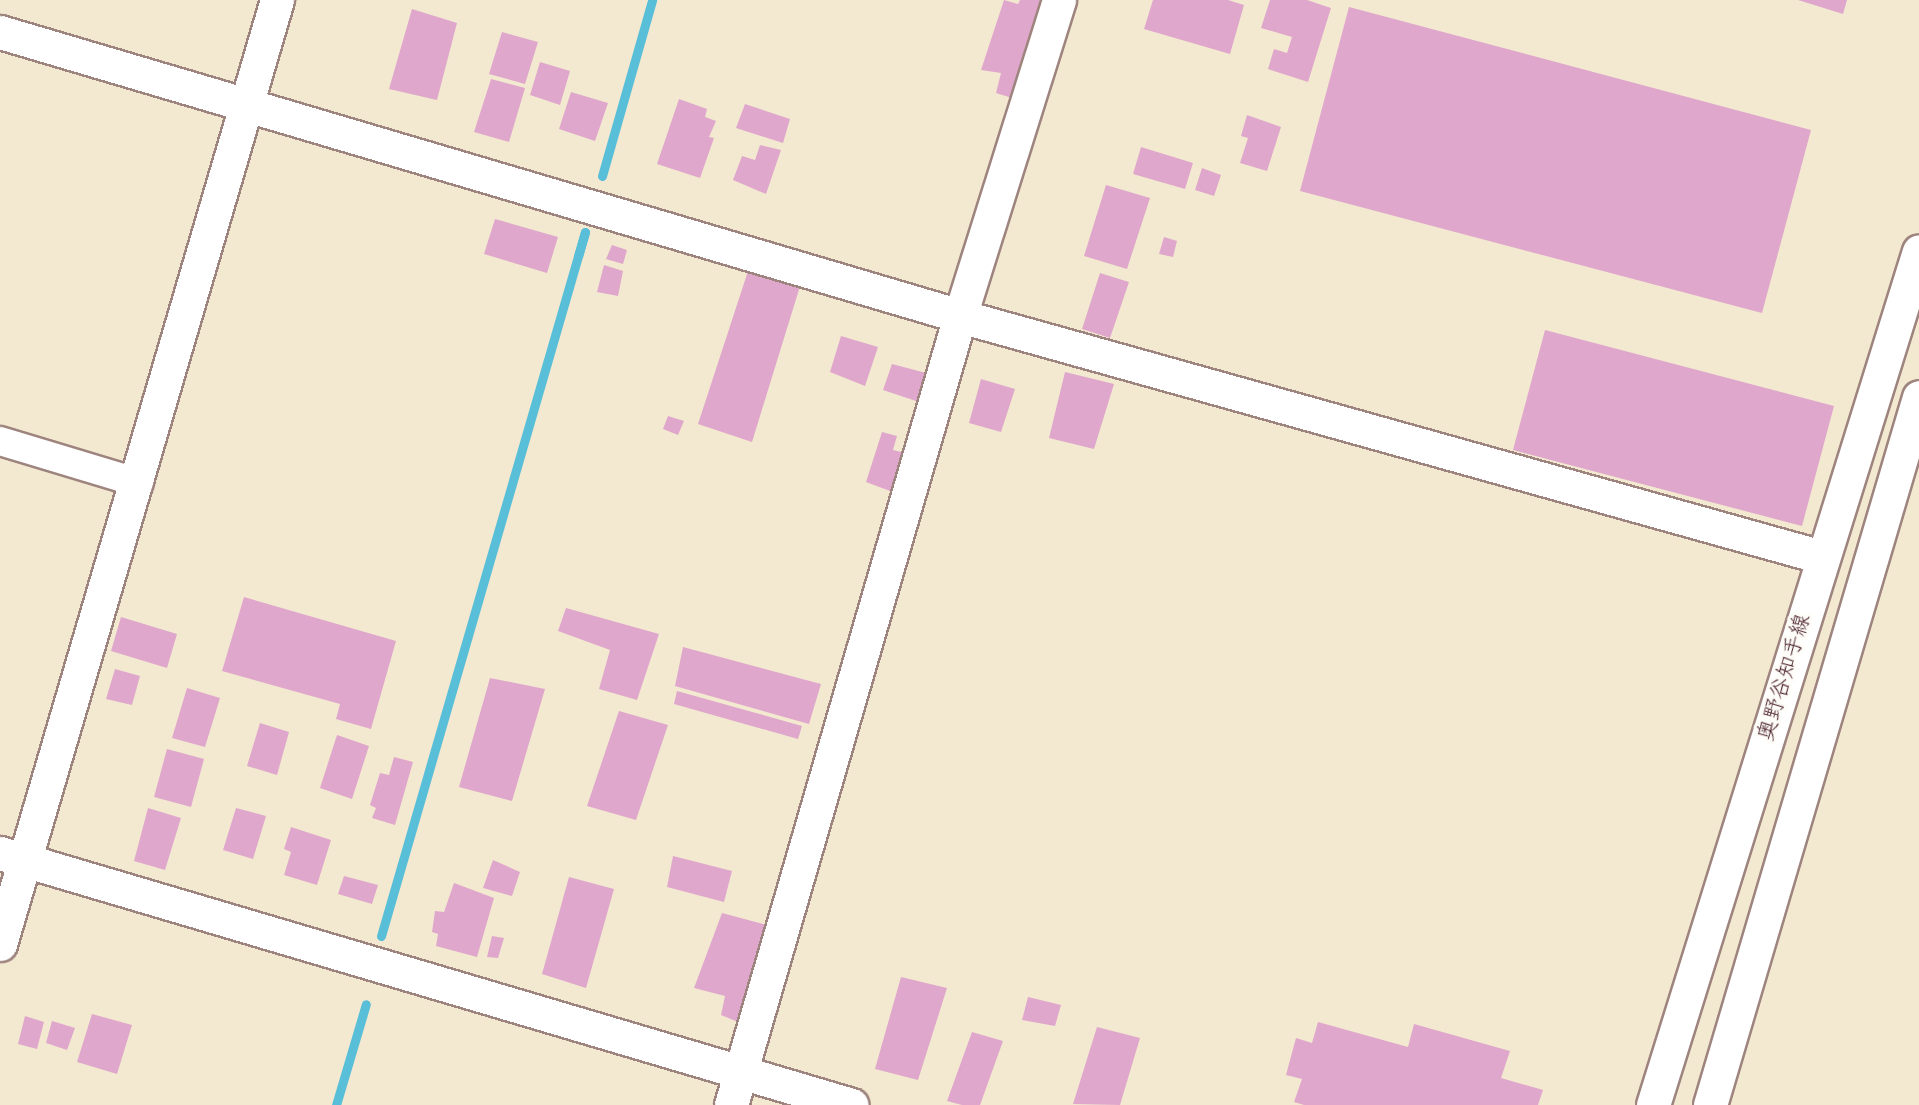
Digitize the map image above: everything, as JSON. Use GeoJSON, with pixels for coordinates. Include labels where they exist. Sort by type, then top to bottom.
{"type":"FeatureCollection","features":[{"type":"Feature","properties":{"kind":"street"},"geometry":{"type":"LineString","coordinates":[[0,944],[12,857],[139,483],[278,0]]}},
{"type":"Feature","properties":{"kind":"street"},"geometry":{"type":"LineString","coordinates":[[730,1105],[960,316],[1059,0]]}},
{"type":"Feature","properties":{"kind":"street"},"geometry":{"type":"LineString","coordinates":[[0,32],[247,103],[960,316],[1822,557]]}},
{"type":"Feature","properties":{"kind":"street","name":"奥野谷知手線"},"geometry":{"type":"LineString","coordinates":[[1653,1105],[1919,251]]}},
{"type":"Feature","properties":{"kind":"street"},"geometry":{"type":"LineString","coordinates":[[1710,1105],[1919,398]]}},
{"type":"Feature","properties":{"kind":"street"},"geometry":{"type":"LineString","coordinates":[[0,441],[139,483]]}},
{"type":"Feature","properties":{"kind":"street"},"geometry":{"type":"LineString","coordinates":[[12,857],[852,1105]]}},
{"type":"Feature","properties":{"kind":"building"},"geometry":{"type":"Polygon","coordinates":[[[1004,0],[1018,4],[1020,0],[1044,0],[1012,98],[996,93],[1001,73],[981,70],[1004,0]]]}},
{"type":"Feature","properties":{"kind":"building"},"geometry":{"type":"Polygon","coordinates":[[[1153,0],[1228,0],[1244,5],[1230,54],[1144,29],[1153,0]]]}},
{"type":"Feature","properties":{"kind":"building"},"geometry":{"type":"Polygon","coordinates":[[[1270,0],[1307,0],[1331,8],[1308,82],[1268,69],[1274,49],[1287,53],[1292,37],[1261,28],[1270,0]]]}},
{"type":"Feature","properties":{"kind":"building"},"geometry":{"type":"Polygon","coordinates":[[[1798,0],[1847,0],[1843,14],[1798,0]]]}},
{"type":"Feature","properties":{"kind":"building"},"geometry":{"type":"Polygon","coordinates":[[[1349,7],[1811,130],[1762,313],[1300,191],[1349,7]]]}},
{"type":"Feature","properties":{"kind":"building"},"geometry":{"type":"Polygon","coordinates":[[[412,9],[457,23],[437,100],[389,89],[412,9]]]}},
{"type":"Feature","properties":{"kind":"building"},"geometry":{"type":"Polygon","coordinates":[[[502,32],[538,42],[525,84],[489,74],[502,32]]]}},
{"type":"Feature","properties":{"kind":"building"},"geometry":{"type":"Polygon","coordinates":[[[540,62],[570,71],[560,105],[530,95],[540,62]]]}},
{"type":"Feature","properties":{"kind":"building"},"geometry":{"type":"Polygon","coordinates":[[[491,79],[525,88],[509,142],[474,132],[491,79]]]}},
{"type":"Feature","properties":{"kind":"building"},"geometry":{"type":"Polygon","coordinates":[[[571,92],[608,103],[595,141],[559,129],[571,92]]]}},
{"type":"Feature","properties":{"kind":"building"},"geometry":{"type":"Polygon","coordinates":[[[679,99],[707,109],[705,117],[716,121],[709,137],[714,138],[700,178],[657,164],[679,99]]]}},
{"type":"Feature","properties":{"kind":"building"},"geometry":{"type":"Polygon","coordinates":[[[745,104],[790,119],[783,143],[736,128],[745,104]]]}},
{"type":"Feature","properties":{"kind":"building"},"geometry":{"type":"Polygon","coordinates":[[[1247,115],[1281,127],[1267,171],[1240,163],[1248,138],[1241,136],[1247,115]]]}},
{"type":"Feature","properties":{"kind":"building"},"geometry":{"type":"Polygon","coordinates":[[[760,145],[781,150],[766,194],[733,180],[742,156],[755,160],[760,145]]]}},
{"type":"Feature","properties":{"kind":"building"},"geometry":{"type":"Polygon","coordinates":[[[1141,147],[1193,163],[1185,189],[1133,174],[1141,147]]]}},
{"type":"Feature","properties":{"kind":"building"},"geometry":{"type":"Polygon","coordinates":[[[1202,168],[1221,175],[1214,196],[1195,190],[1202,168]]]}},
{"type":"Feature","properties":{"kind":"building"},"geometry":{"type":"Polygon","coordinates":[[[1106,185],[1150,198],[1127,269],[1084,256],[1106,185]]]}},
{"type":"Feature","properties":{"kind":"building"},"geometry":{"type":"Polygon","coordinates":[[[495,219],[558,237],[547,273],[484,254],[495,219]]]}},
{"type":"Feature","properties":{"kind":"building"},"geometry":{"type":"Polygon","coordinates":[[[1164,237],[1177,241],[1173,257],[1159,254],[1164,237]]]}},
{"type":"Feature","properties":{"kind":"building"},"geometry":{"type":"Polygon","coordinates":[[[612,245],[627,250],[623,264],[606,259],[612,245]]]}},
{"type":"Feature","properties":{"kind":"building"},"geometry":{"type":"Polygon","coordinates":[[[604,265],[623,271],[618,296],[597,292],[604,265]]]}},
{"type":"Feature","properties":{"kind":"building"},"geometry":{"type":"Polygon","coordinates":[[[749,268],[801,283],[752,442],[698,424],[749,268]]]}},
{"type":"Feature","properties":{"kind":"building"},"geometry":{"type":"Polygon","coordinates":[[[1100,273],[1129,282],[1110,338],[1082,329],[1100,273]]]}},
{"type":"Feature","properties":{"kind":"building"},"geometry":{"type":"Polygon","coordinates":[[[1545,330],[1834,406],[1802,526],[1513,450],[1545,330]]]}},
{"type":"Feature","properties":{"kind":"building"},"geometry":{"type":"Polygon","coordinates":[[[841,336],[878,347],[865,386],[830,372],[841,336]]]}},
{"type":"Feature","properties":{"kind":"building"},"geometry":{"type":"Polygon","coordinates":[[[892,364],[930,374],[922,403],[883,390],[892,364]]]}},
{"type":"Feature","properties":{"kind":"building"},"geometry":{"type":"Polygon","coordinates":[[[1065,372],[1114,384],[1094,449],[1049,438],[1065,372]]]}},
{"type":"Feature","properties":{"kind":"building"},"geometry":{"type":"Polygon","coordinates":[[[981,379],[1015,389],[1001,432],[969,423],[981,379]]]}},
{"type":"Feature","properties":{"kind":"building"},"geometry":{"type":"Polygon","coordinates":[[[668,416],[684,421],[678,435],[663,429],[668,416]]]}},
{"type":"Feature","properties":{"kind":"building"},"geometry":{"type":"Polygon","coordinates":[[[882,432],[897,436],[893,450],[909,454],[898,494],[866,482],[882,432]]]}},
{"type":"Feature","properties":{"kind":"building"},"geometry":{"type":"Polygon","coordinates":[[[244,597],[396,641],[371,729],[336,719],[340,704],[222,671],[244,597]]]}},
{"type":"Feature","properties":{"kind":"building"},"geometry":{"type":"Polygon","coordinates":[[[566,608],[659,634],[637,700],[599,689],[610,650],[558,631],[566,608]]]}},
{"type":"Feature","properties":{"kind":"building"},"geometry":{"type":"Polygon","coordinates":[[[121,617],[177,634],[167,668],[111,651],[121,617]]]}},
{"type":"Feature","properties":{"kind":"building"},"geometry":{"type":"Polygon","coordinates":[[[683,647],[821,684],[809,724],[675,686],[683,647]]]}},
{"type":"Feature","properties":{"kind":"building"},"geometry":{"type":"Polygon","coordinates":[[[115,669],[140,676],[132,705],[106,699],[115,669]]]}},
{"type":"Feature","properties":{"kind":"building"},"geometry":{"type":"Polygon","coordinates":[[[490,678],[545,689],[512,801],[459,787],[490,678]]]}},
{"type":"Feature","properties":{"kind":"building"},"geometry":{"type":"Polygon","coordinates":[[[187,688],[220,698],[205,747],[172,738],[187,688]]]}},
{"type":"Feature","properties":{"kind":"building"},"geometry":{"type":"Polygon","coordinates":[[[677,691],[802,726],[798,739],[674,704],[677,691]]]}},
{"type":"Feature","properties":{"kind":"building"},"geometry":{"type":"Polygon","coordinates":[[[619,711],[668,725],[636,820],[587,806],[619,711]]]}},
{"type":"Feature","properties":{"kind":"building"},"geometry":{"type":"Polygon","coordinates":[[[260,723],[289,732],[277,775],[247,766],[260,723]]]}},
{"type":"Feature","properties":{"kind":"building"},"geometry":{"type":"Polygon","coordinates":[[[337,735],[369,746],[352,799],[320,788],[337,735]]]}},
{"type":"Feature","properties":{"kind":"building"},"geometry":{"type":"Polygon","coordinates":[[[167,749],[204,759],[191,807],[154,797],[167,749]]]}},
{"type":"Feature","properties":{"kind":"building"},"geometry":{"type":"Polygon","coordinates":[[[394,757],[413,762],[395,825],[372,818],[376,808],[370,805],[380,773],[389,775],[394,757]]]}},
{"type":"Feature","properties":{"kind":"building"},"geometry":{"type":"Polygon","coordinates":[[[148,808],[181,818],[165,870],[134,861],[148,808]]]}},
{"type":"Feature","properties":{"kind":"building"},"geometry":{"type":"Polygon","coordinates":[[[236,808],[266,816],[253,859],[223,850],[236,808]]]}},
{"type":"Feature","properties":{"kind":"building"},"geometry":{"type":"Polygon","coordinates":[[[291,827],[331,840],[317,885],[284,875],[291,852],[284,849],[291,827]]]}},
{"type":"Feature","properties":{"kind":"building"},"geometry":{"type":"Polygon","coordinates":[[[673,856],[732,871],[724,902],[667,887],[673,856]]]}},
{"type":"Feature","properties":{"kind":"building"},"geometry":{"type":"Polygon","coordinates":[[[493,860],[520,872],[512,896],[483,888],[493,860]]]}},
{"type":"Feature","properties":{"kind":"building"},"geometry":{"type":"Polygon","coordinates":[[[344,876],[378,885],[372,904],[338,894],[344,876]]]}},
{"type":"Feature","properties":{"kind":"building"},"geometry":{"type":"Polygon","coordinates":[[[569,877],[614,889],[586,988],[542,974],[569,877]]]}},
{"type":"Feature","properties":{"kind":"building"},"geometry":{"type":"Polygon","coordinates":[[[454,883],[494,898],[477,957],[436,946],[438,934],[432,932],[435,911],[444,912],[454,883]]]}},
{"type":"Feature","properties":{"kind":"building"},"geometry":{"type":"Polygon","coordinates":[[[722,913],[778,928],[743,1024],[721,1015],[725,996],[694,988],[722,913]]]}},
{"type":"Feature","properties":{"kind":"building"},"geometry":{"type":"Polygon","coordinates":[[[492,936],[504,938],[498,958],[487,957],[492,936]]]}},
{"type":"Feature","properties":{"kind":"building"},"geometry":{"type":"Polygon","coordinates":[[[901,977],[947,988],[918,1080],[875,1069],[901,977]]]}},
{"type":"Feature","properties":{"kind":"building"},"geometry":{"type":"Polygon","coordinates":[[[1028,997],[1061,1005],[1055,1026],[1022,1020],[1028,997]]]}},
{"type":"Feature","properties":{"kind":"building"},"geometry":{"type":"Polygon","coordinates":[[[92,1014],[132,1025],[117,1074],[77,1062],[92,1014]]]}},
{"type":"Feature","properties":{"kind":"building"},"geometry":{"type":"Polygon","coordinates":[[[25,1016],[44,1022],[37,1049],[18,1044],[25,1016]]]}},
{"type":"Feature","properties":{"kind":"building"},"geometry":{"type":"Polygon","coordinates":[[[52,1021],[75,1028],[67,1050],[46,1043],[52,1021]]]}},
{"type":"Feature","properties":{"kind":"building"},"geometry":{"type":"Polygon","coordinates":[[[1318,1022],[1408,1047],[1414,1024],[1510,1051],[1501,1078],[1543,1090],[1538,1105],[1304,1105],[1294,1102],[1302,1079],[1286,1075],[1296,1038],[1312,1043],[1318,1022]]]}},
{"type":"Feature","properties":{"kind":"building"},"geometry":{"type":"Polygon","coordinates":[[[1097,1027],[1140,1038],[1120,1105],[1073,1104],[1097,1027]]]}},
{"type":"Feature","properties":{"kind":"building"},"geometry":{"type":"Polygon","coordinates":[[[972,1032],[1003,1041],[980,1105],[962,1105],[947,1101],[972,1032]]]}},
{"type":"Feature","properties":{"kind":"waterway"},"geometry":{"type":"LineString","coordinates":[[602,176],[652,0]]}},
{"type":"Feature","properties":{"kind":"waterway"},"geometry":{"type":"LineString","coordinates":[[381,936],[585,232],[578,256]]}},
{"type":"Feature","properties":{"kind":"waterway"},"geometry":{"type":"LineString","coordinates":[[336,1105],[366,1004]]}}]}
